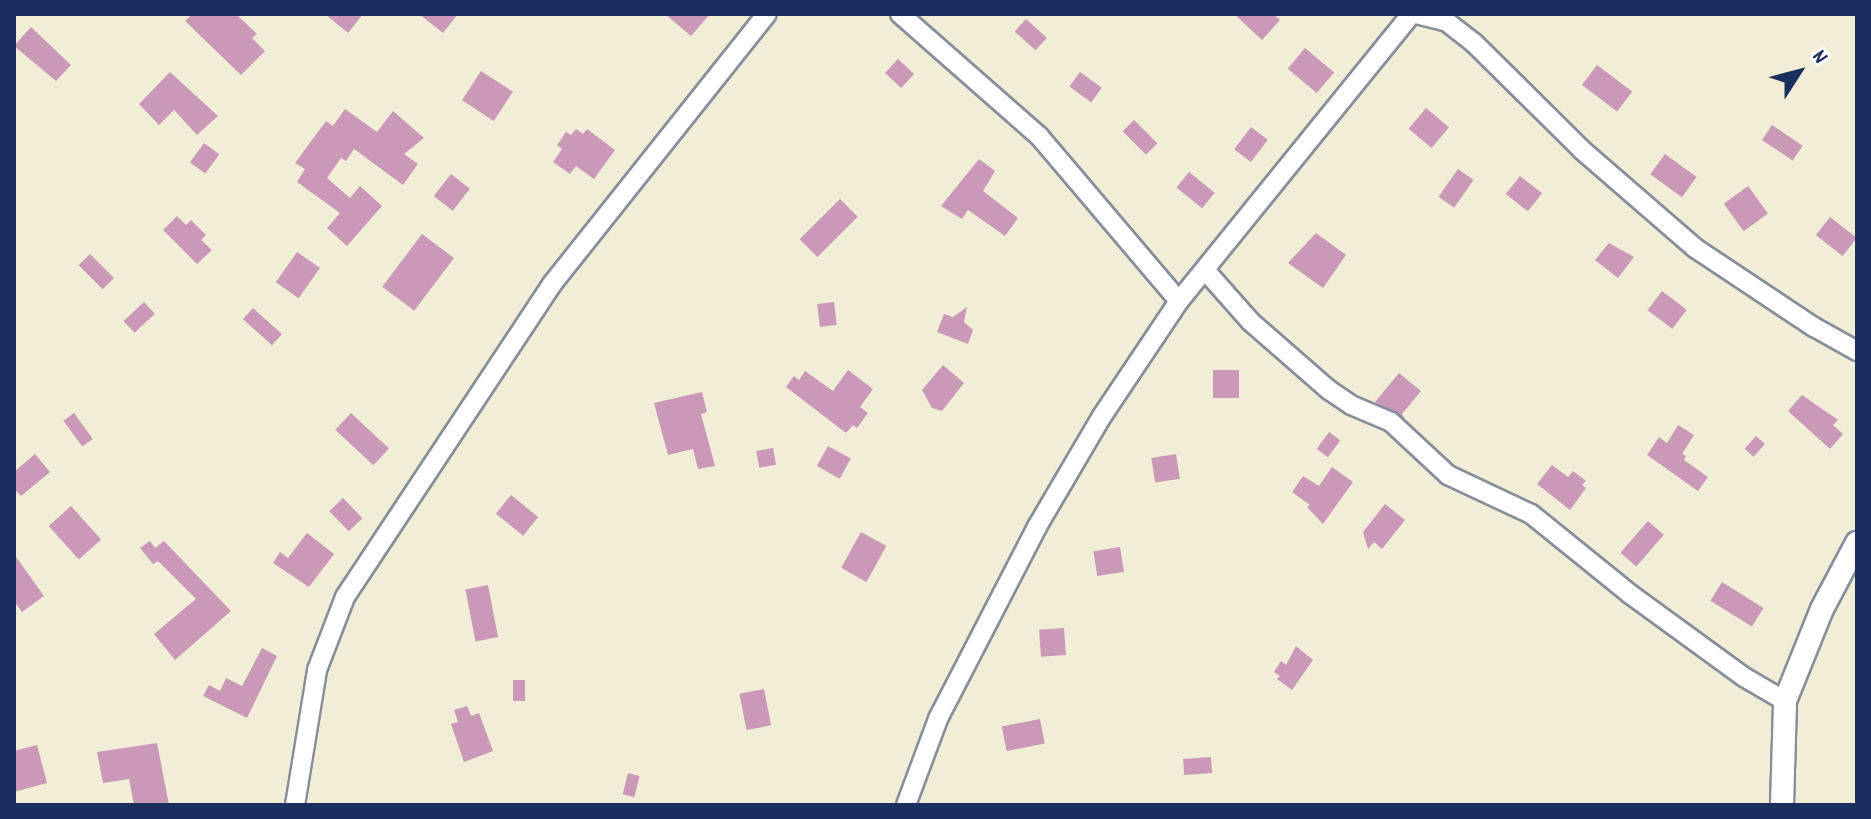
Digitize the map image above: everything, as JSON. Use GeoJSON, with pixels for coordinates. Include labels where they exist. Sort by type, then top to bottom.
{"type":"FeatureCollection","features":[{"type":"Feature","properties":{"kind":"street"},"geometry":{"type":"LineString","coordinates":[[295,805],[317,670],[345,597],[552,284],[767,14]]}},
{"type":"Feature","properties":{"kind":"street"},"geometry":{"type":"LineString","coordinates":[[900,14],[1039,136],[1179,301]]}},
{"type":"Feature","properties":{"kind":"street"},"geometry":{"type":"LineString","coordinates":[[906,805],[938,719],[1037,527],[1102,416],[1179,301],[1413,14],[1447,22],[1474,43],[1582,150],[1695,248],[1814,327],[1857,351]]}},
{"type":"Feature","properties":{"kind":"street"},"geometry":{"type":"LineString","coordinates":[[1205,270],[1251,322],[1329,390],[1351,405],[1380,415],[1398,427],[1448,475],[1531,514],[1642,604],[1744,677],[1785,701]]}},
{"type":"Feature","properties":{"kind":"street"},"geometry":{"type":"LineString","coordinates":[[1782,805],[1785,701],[1822,609],[1857,543]]}},
{"type":"Feature","properties":{"kind":"building"},"geometry":{"type":"Polygon","coordinates":[[[192,14],[236,14],[257,34],[252,38],[265,51],[241,75],[185,21],[192,14]]]}},
{"type":"Feature","properties":{"kind":"building"},"geometry":{"type":"Polygon","coordinates":[[[325,14],[363,14],[348,33],[325,14]]]}},
{"type":"Feature","properties":{"kind":"building"},"geometry":{"type":"Polygon","coordinates":[[[419,14],[458,14],[443,33],[419,14]]]}},
{"type":"Feature","properties":{"kind":"building"},"geometry":{"type":"Polygon","coordinates":[[[665,14],[710,14],[691,36],[665,14]]]}},
{"type":"Feature","properties":{"kind":"building"},"geometry":{"type":"Polygon","coordinates":[[[1234,14],[1273,14],[1280,20],[1262,40],[1234,14]]]}},
{"type":"Feature","properties":{"kind":"building"},"geometry":{"type":"Polygon","coordinates":[[[1026,19],[1047,38],[1035,50],[1015,32],[1026,19]]]}},
{"type":"Feature","properties":{"kind":"building"},"geometry":{"type":"Polygon","coordinates":[[[31,27],[71,65],[56,81],[14,46],[31,27]]]}},
{"type":"Feature","properties":{"kind":"building"},"geometry":{"type":"Polygon","coordinates":[[[1305,48],[1334,72],[1317,93],[1288,69],[1305,48]]]}},
{"type":"Feature","properties":{"kind":"building"},"geometry":{"type":"Polygon","coordinates":[[[898,59],[914,74],[901,88],[885,73],[898,59]]]}},
{"type":"Feature","properties":{"kind":"building"},"geometry":{"type":"Polygon","coordinates":[[[1597,65],[1632,91],[1617,111],[1582,85],[1597,65]]]}},
{"type":"Feature","properties":{"kind":"building"},"geometry":{"type":"Polygon","coordinates":[[[481,71],[513,92],[494,121],[462,100],[481,71]]]}},
{"type":"Feature","properties":{"kind":"building"},"geometry":{"type":"Polygon","coordinates":[[[170,72],[218,116],[197,135],[174,110],[159,125],[139,104],[170,72]]]}},
{"type":"Feature","properties":{"kind":"building"},"geometry":{"type":"Polygon","coordinates":[[[1080,72],[1102,88],[1091,102],[1069,87],[1080,72]]]}},
{"type":"Feature","properties":{"kind":"building"},"geometry":{"type":"Polygon","coordinates":[[[1426,108],[1449,127],[1432,148],[1409,129],[1426,108]]]}},
{"type":"Feature","properties":{"kind":"building"},"geometry":{"type":"Polygon","coordinates":[[[345,109],[377,132],[393,111],[424,138],[404,154],[418,164],[403,185],[354,149],[346,161],[341,158],[327,178],[350,198],[360,186],[382,206],[347,246],[327,228],[340,213],[297,182],[305,169],[295,163],[326,121],[333,126],[345,109]]]}},
{"type":"Feature","properties":{"kind":"building"},"geometry":{"type":"Polygon","coordinates":[[[1134,120],[1157,143],[1146,155],[1123,131],[1134,120]]]}},
{"type":"Feature","properties":{"kind":"building"},"geometry":{"type":"Polygon","coordinates":[[[1772,125],[1803,146],[1793,161],[1762,140],[1772,125]]]}},
{"type":"Feature","properties":{"kind":"building"},"geometry":{"type":"Polygon","coordinates":[[[1251,127],[1268,140],[1251,162],[1234,149],[1251,127]]]}},
{"type":"Feature","properties":{"kind":"building"},"geometry":{"type":"Polygon","coordinates":[[[576,129],[583,134],[587,129],[615,150],[594,179],[576,166],[570,174],[553,162],[562,149],[557,145],[566,132],[571,135],[576,129]]]}},
{"type":"Feature","properties":{"kind":"building"},"geometry":{"type":"Polygon","coordinates":[[[204,143],[219,154],[205,174],[190,162],[204,143]]]}},
{"type":"Feature","properties":{"kind":"building"},"geometry":{"type":"Polygon","coordinates":[[[1665,154],[1697,177],[1682,197],[1650,174],[1665,154]]]}},
{"type":"Feature","properties":{"kind":"building"},"geometry":{"type":"Polygon","coordinates":[[[979,159],[995,171],[983,191],[1018,218],[1005,236],[968,210],[962,219],[941,206],[979,159]]]}},
{"type":"Feature","properties":{"kind":"building"},"geometry":{"type":"Polygon","coordinates":[[[1458,169],[1474,180],[1454,208],[1438,197],[1458,169]]]}},
{"type":"Feature","properties":{"kind":"building"},"geometry":{"type":"Polygon","coordinates":[[[1189,172],[1215,193],[1202,208],[1176,188],[1189,172]]]}},
{"type":"Feature","properties":{"kind":"building"},"geometry":{"type":"Polygon","coordinates":[[[451,174],[470,189],[453,211],[434,196],[451,174]]]}},
{"type":"Feature","properties":{"kind":"building"},"geometry":{"type":"Polygon","coordinates":[[[1520,176],[1542,193],[1528,211],[1506,194],[1520,176]]]}},
{"type":"Feature","properties":{"kind":"building"},"geometry":{"type":"Polygon","coordinates":[[[1748,186],[1768,214],[1744,231],[1724,204],[1748,186]]]}},
{"type":"Feature","properties":{"kind":"building"},"geometry":{"type":"Polygon","coordinates":[[[840,199],[858,217],[817,257],[800,239],[840,199]]]}},
{"type":"Feature","properties":{"kind":"building"},"geometry":{"type":"Polygon","coordinates":[[[177,216],[186,225],[191,220],[206,235],[201,240],[212,250],[197,264],[163,230],[177,216]]]}},
{"type":"Feature","properties":{"kind":"building"},"geometry":{"type":"Polygon","coordinates":[[[1830,217],[1857,238],[1843,256],[1816,235],[1830,217]]]}},
{"type":"Feature","properties":{"kind":"building"},"geometry":{"type":"Polygon","coordinates":[[[1316,233],[1346,255],[1323,288],[1288,263],[1316,233]]]}},
{"type":"Feature","properties":{"kind":"building"},"geometry":{"type":"Polygon","coordinates":[[[422,234],[454,258],[414,311],[382,287],[422,234]]]}},
{"type":"Feature","properties":{"kind":"building"},"geometry":{"type":"Polygon","coordinates":[[[1609,243],[1634,257],[1618,278],[1595,260],[1609,243]]]}},
{"type":"Feature","properties":{"kind":"building"},"geometry":{"type":"Polygon","coordinates":[[[297,252],[320,268],[299,298],[276,282],[297,252]]]}},
{"type":"Feature","properties":{"kind":"building"},"geometry":{"type":"Polygon","coordinates":[[[90,254],[114,278],[103,289],[79,265],[90,254]]]}},
{"type":"Feature","properties":{"kind":"building"},"geometry":{"type":"Polygon","coordinates":[[[1662,291],[1687,310],[1672,329],[1648,310],[1662,291]]]}},
{"type":"Feature","properties":{"kind":"building"},"geometry":{"type":"Polygon","coordinates":[[[144,302],[155,314],[134,333],[124,321],[144,302]]]}},
{"type":"Feature","properties":{"kind":"building"},"geometry":{"type":"Polygon","coordinates":[[[834,302],[837,325],[820,327],[817,304],[834,302]]]}},
{"type":"Feature","properties":{"kind":"building"},"geometry":{"type":"Polygon","coordinates":[[[967,307],[964,322],[973,330],[968,344],[937,332],[944,314],[953,317],[967,307]]]}},
{"type":"Feature","properties":{"kind":"building"},"geometry":{"type":"Polygon","coordinates":[[[253,308],[282,334],[272,345],[243,319],[253,308]]]}},
{"type":"Feature","properties":{"kind":"building"},"geometry":{"type":"Polygon","coordinates":[[[943,365],[964,383],[942,411],[932,408],[922,390],[943,365]]]}},
{"type":"Feature","properties":{"kind":"building"},"geometry":{"type":"Polygon","coordinates":[[[848,370],[873,389],[860,407],[868,413],[857,428],[853,425],[846,433],[786,387],[794,376],[799,380],[805,371],[833,391],[848,370]]]}},
{"type":"Feature","properties":{"kind":"building"},"geometry":{"type":"Polygon","coordinates":[[[1213,370],[1239,370],[1239,398],[1213,398],[1213,370]]]}},
{"type":"Feature","properties":{"kind":"building"},"geometry":{"type":"Polygon","coordinates":[[[1399,373],[1421,391],[1402,414],[1405,419],[1375,402],[1399,373]]]}},
{"type":"Feature","properties":{"kind":"building"},"geometry":{"type":"Polygon","coordinates":[[[702,392],[707,412],[701,414],[715,466],[698,469],[693,449],[668,455],[654,403],[702,392]]]}},
{"type":"Feature","properties":{"kind":"building"},"geometry":{"type":"Polygon","coordinates":[[[1802,395],[1838,420],[1833,425],[1843,434],[1830,449],[1788,411],[1802,395]]]}},
{"type":"Feature","properties":{"kind":"building"},"geometry":{"type":"Polygon","coordinates":[[[74,413],[93,439],[82,447],[63,421],[74,413]]]}},
{"type":"Feature","properties":{"kind":"building"},"geometry":{"type":"Polygon","coordinates":[[[351,413],[389,448],[373,465],[335,430],[351,413]]]}},
{"type":"Feature","properties":{"kind":"building"},"geometry":{"type":"Polygon","coordinates":[[[1678,425],[1694,435],[1682,454],[1686,456],[1684,460],[1708,477],[1698,491],[1647,455],[1659,437],[1667,443],[1678,425]]]}},
{"type":"Feature","properties":{"kind":"building"},"geometry":{"type":"Polygon","coordinates":[[[1329,432],[1340,440],[1328,457],[1317,449],[1329,432]]]}},
{"type":"Feature","properties":{"kind":"building"},"geometry":{"type":"Polygon","coordinates":[[[1756,436],[1765,444],[1754,457],[1745,449],[1756,436]]]}},
{"type":"Feature","properties":{"kind":"building"},"geometry":{"type":"Polygon","coordinates":[[[828,446],[851,459],[840,479],[817,466],[828,446]]]}},
{"type":"Feature","properties":{"kind":"building"},"geometry":{"type":"Polygon","coordinates":[[[773,448],[776,465],[759,468],[756,451],[773,448]]]}},
{"type":"Feature","properties":{"kind":"building"},"geometry":{"type":"Polygon","coordinates":[[[35,454],[50,472],[21,496],[14,489],[14,472],[35,454]]]}},
{"type":"Feature","properties":{"kind":"building"},"geometry":{"type":"Polygon","coordinates":[[[1176,454],[1180,479],[1155,483],[1151,458],[1176,454]]]}},
{"type":"Feature","properties":{"kind":"building"},"geometry":{"type":"Polygon","coordinates":[[[1552,465],[1568,477],[1573,471],[1586,481],[1582,485],[1586,488],[1570,510],[1537,484],[1552,465]]]}},
{"type":"Feature","properties":{"kind":"building"},"geometry":{"type":"Polygon","coordinates":[[[1332,467],[1353,482],[1323,524],[1307,507],[1310,505],[1292,492],[1303,476],[1319,486],[1332,467]]]}},
{"type":"Feature","properties":{"kind":"building"},"geometry":{"type":"Polygon","coordinates":[[[511,495],[538,517],[523,536],[496,514],[511,495]]]}},
{"type":"Feature","properties":{"kind":"building"},"geometry":{"type":"Polygon","coordinates":[[[343,498],[362,518],[349,531],[329,511],[343,498]]]}},
{"type":"Feature","properties":{"kind":"building"},"geometry":{"type":"Polygon","coordinates":[[[1385,504],[1405,520],[1382,549],[1374,542],[1368,549],[1363,532],[1385,504]]]}},
{"type":"Feature","properties":{"kind":"building"},"geometry":{"type":"Polygon","coordinates":[[[71,506],[101,539],[79,560],[49,526],[71,506]]]}},
{"type":"Feature","properties":{"kind":"building"},"geometry":{"type":"Polygon","coordinates":[[[1648,521],[1664,535],[1636,566],[1620,553],[1648,521]]]}},
{"type":"Feature","properties":{"kind":"building"},"geometry":{"type":"Polygon","coordinates":[[[861,532],[886,546],[866,582],[841,568],[861,532]]]}},
{"type":"Feature","properties":{"kind":"building"},"geometry":{"type":"Polygon","coordinates":[[[307,533],[334,554],[309,587],[273,563],[280,552],[288,558],[307,533]]]}},
{"type":"Feature","properties":{"kind":"building"},"geometry":{"type":"Polygon","coordinates":[[[150,541],[155,548],[164,541],[231,611],[175,660],[154,634],[196,599],[158,561],[153,564],[140,548],[150,541]]]}},
{"type":"Feature","properties":{"kind":"building"},"geometry":{"type":"Polygon","coordinates":[[[1120,547],[1124,572],[1097,576],[1093,551],[1120,547]]]}},
{"type":"Feature","properties":{"kind":"building"},"geometry":{"type":"Polygon","coordinates":[[[14,554],[44,596],[22,612],[14,601],[14,554]]]}},
{"type":"Feature","properties":{"kind":"building"},"geometry":{"type":"Polygon","coordinates":[[[1722,582],[1764,608],[1752,627],[1710,601],[1722,582]]]}},
{"type":"Feature","properties":{"kind":"building"},"geometry":{"type":"Polygon","coordinates":[[[488,585],[498,637],[476,641],[465,589],[488,585]]]}},
{"type":"Feature","properties":{"kind":"building"},"geometry":{"type":"Polygon","coordinates":[[[1064,628],[1066,655],[1041,657],[1039,630],[1064,628]]]}},
{"type":"Feature","properties":{"kind":"building"},"geometry":{"type":"Polygon","coordinates":[[[1296,646],[1313,660],[1292,690],[1277,679],[1280,676],[1274,672],[1281,661],[1286,665],[1296,646]]]}},
{"type":"Feature","properties":{"kind":"building"},"geometry":{"type":"Polygon","coordinates":[[[262,648],[277,656],[247,718],[203,696],[209,685],[220,691],[226,678],[242,686],[262,648]]]}},
{"type":"Feature","properties":{"kind":"building"},"geometry":{"type":"Polygon","coordinates":[[[513,680],[525,680],[525,701],[513,701],[513,680]]]}},
{"type":"Feature","properties":{"kind":"building"},"geometry":{"type":"Polygon","coordinates":[[[764,689],[771,725],[747,730],[739,694],[764,689]]]}},
{"type":"Feature","properties":{"kind":"building"},"geometry":{"type":"Polygon","coordinates":[[[467,706],[471,716],[479,713],[493,751],[464,762],[451,724],[458,722],[454,710],[467,706]]]}},
{"type":"Feature","properties":{"kind":"building"},"geometry":{"type":"Polygon","coordinates":[[[1040,719],[1045,744],[1006,751],[1002,726],[1040,719]]]}},
{"type":"Feature","properties":{"kind":"building"},"geometry":{"type":"Polygon","coordinates":[[[157,743],[169,805],[134,805],[129,779],[103,783],[97,752],[157,743]]]}},
{"type":"Feature","properties":{"kind":"building"},"geometry":{"type":"Polygon","coordinates":[[[37,745],[47,783],[14,792],[14,751],[37,745]]]}},
{"type":"Feature","properties":{"kind":"building"},"geometry":{"type":"Polygon","coordinates":[[[1211,757],[1212,773],[1184,775],[1183,759],[1211,757]]]}},
{"type":"Feature","properties":{"kind":"building"},"geometry":{"type":"Polygon","coordinates":[[[628,773],[640,776],[634,797],[623,794],[628,773]]]}}]}
